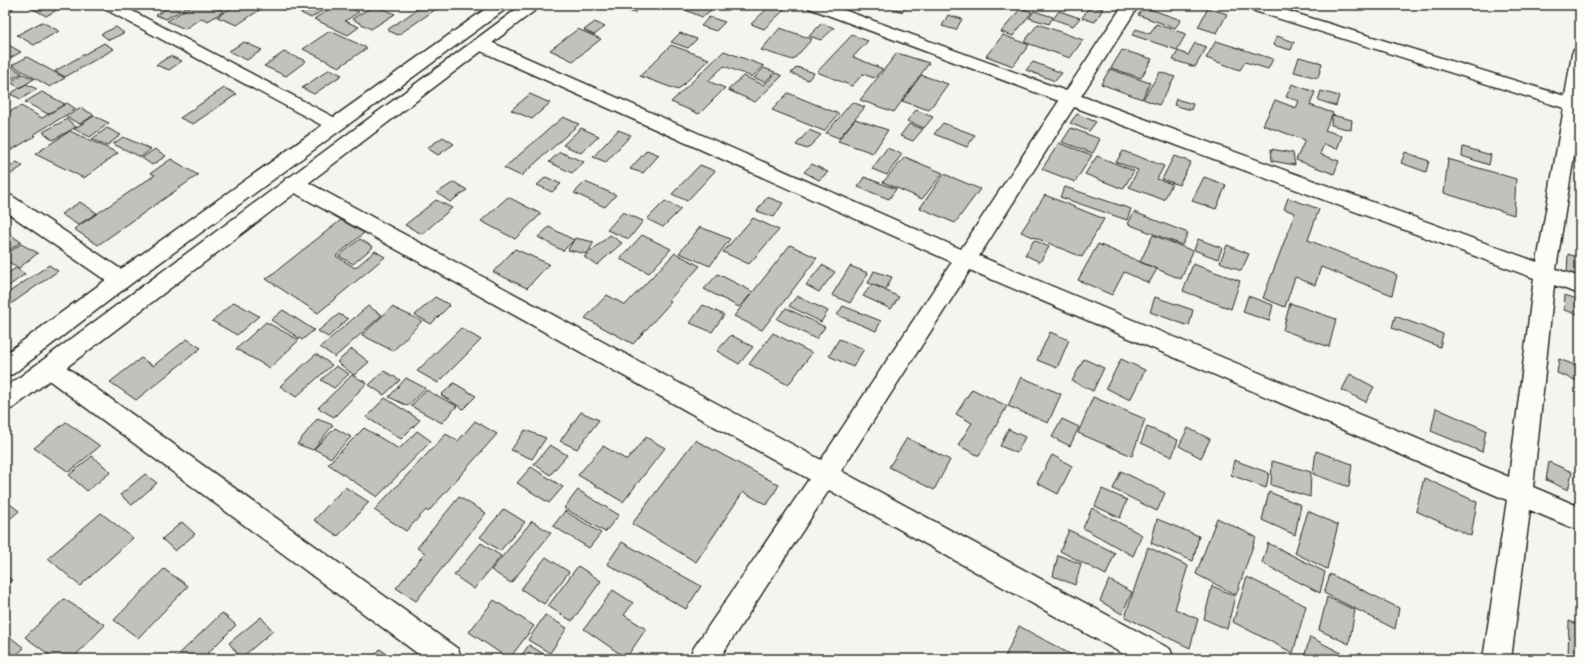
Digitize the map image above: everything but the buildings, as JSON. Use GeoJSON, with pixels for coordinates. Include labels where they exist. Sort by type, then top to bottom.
{"type":"FeatureCollection","features":[{"type":"Feature","properties":{"kind":"street"},"geometry":{"type":"LineString","coordinates":[[109,5],[335,125]]}},
{"type":"Feature","properties":{"kind":"street"},"geometry":{"type":"LineString","coordinates":[[5,367],[121,280],[501,5]]}},
{"type":"Feature","properties":{"kind":"street"},"geometry":{"type":"LineString","coordinates":[[5,402],[293,183],[532,5]]}},
{"type":"Feature","properties":{"kind":"street"},"geometry":{"type":"LineString","coordinates":[[815,5],[1580,286]]}},
{"type":"Feature","properties":{"kind":"street"},"geometry":{"type":"LineString","coordinates":[[703,659],[825,475],[1131,5]]}},
{"type":"Feature","properties":{"kind":"street"},"geometry":{"type":"LineString","coordinates":[[1251,5],[1577,106]]}},
{"type":"Feature","properties":{"kind":"street"},"geometry":{"type":"LineString","coordinates":[[480,44],[679,130],[965,259],[1580,519]]}},
{"type":"Feature","properties":{"kind":"street"},"geometry":{"type":"LineString","coordinates":[[1497,659],[1520,493],[1545,273],[1577,106],[1580,54]]}},
{"type":"Feature","properties":{"kind":"street"},"geometry":{"type":"LineString","coordinates":[[293,183],[1160,659]]}},
{"type":"Feature","properties":{"kind":"street"},"geometry":{"type":"LineString","coordinates":[[5,201],[121,280]]}},
{"type":"Feature","properties":{"kind":"street"},"geometry":{"type":"LineString","coordinates":[[50,368],[448,659]]}}]}
